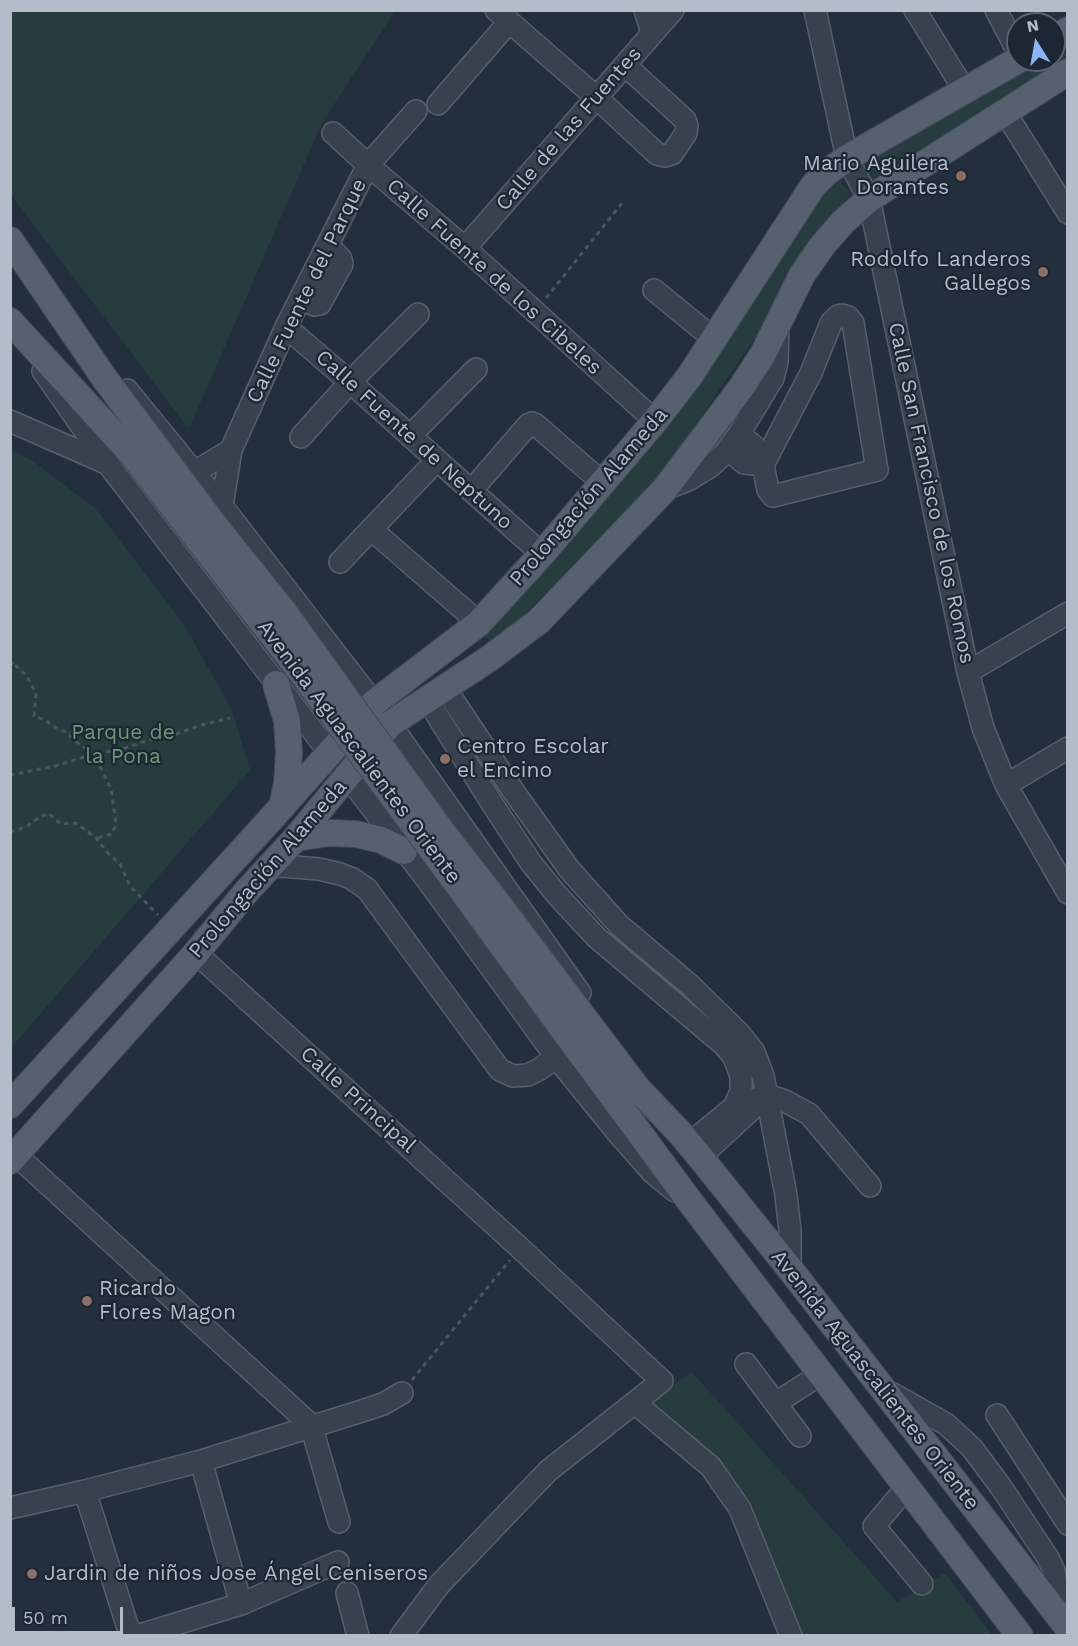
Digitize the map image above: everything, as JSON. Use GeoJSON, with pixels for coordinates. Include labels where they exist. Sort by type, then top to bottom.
{"type":"FeatureCollection","features":[{"type":"Feature","properties":{"kind":"main road","name":"Prolongación Alameda"},"geometry":{"type":"LineString","coordinates":[[10,1105],[374,703],[479,623],[542,554],[655,421],[689,377],[813,186],[827,172],[847,158],[1006,67]]}},
{"type":"Feature","properties":{"kind":"main road","name":"Prolongación Alameda"},"geometry":{"type":"LineString","coordinates":[[13,1158],[349,780],[390,724],[490,658],[539,621],[664,489],[741,388],[763,354],[802,274],[843,222],[869,199],[1068,72]]}},
{"type":"Feature","properties":{"kind":"main road","name":"Avenida Aguascalientes Oriente"},"geometry":{"type":"LineString","coordinates":[[10,240],[105,379],[208,517],[284,612],[443,833],[497,902],[570,1039],[638,1089],[690,1144],[790,1269],[1062,1621]]}},
{"type":"Feature","properties":{"kind":"main road","name":"Avenida Aguascalientes Oriente"},"geometry":{"type":"LineString","coordinates":[[10,323],[133,455],[304,676],[688,1199],[1020,1635]]}},
{"type":"Feature","properties":{"kind":"main road"},"geometry":{"type":"LineString","coordinates":[[281,690],[290,753],[282,807]]}},
{"type":"Feature","properties":{"kind":"main road"},"geometry":{"type":"LineString","coordinates":[[296,838],[330,833],[356,834],[381,840],[404,851]]}},
{"type":"Feature","properties":{"kind":"street"},"geometry":{"type":"LineString","coordinates":[[645,10],[652,33]]}},
{"type":"Feature","properties":{"kind":"street","name":"Calle de las Fuentes"},"geometry":{"type":"LineString","coordinates":[[465,248],[673,10]]}},
{"type":"Feature","properties":{"kind":"street","name":"Calle San Francisco de los Romos"},"geometry":{"type":"LineString","coordinates":[[815,10],[847,158],[869,199],[968,672],[983,728],[1006,785],[1068,893]]}},
{"type":"Feature","properties":{"kind":"street"},"geometry":{"type":"LineString","coordinates":[[915,10],[965,91]]}},
{"type":"Feature","properties":{"kind":"street"},"geometry":{"type":"LineString","coordinates":[[996,10],[1006,29]]}},
{"type":"Feature","properties":{"kind":"street"},"geometry":{"type":"LineString","coordinates":[[438,104],[502,16],[597,98],[657,154],[665,156],[672,154],[686,133],[685,120],[625,65]]}},
{"type":"Feature","properties":{"kind":"street","name":"Calle Fuente del Parque"},"geometry":{"type":"LineString","coordinates":[[222,506],[231,450],[286,327],[368,165],[416,111]]}},
{"type":"Feature","properties":{"kind":"street"},"geometry":{"type":"LineString","coordinates":[[1005,112],[1068,213]]}},
{"type":"Feature","properties":{"kind":"street","name":"Calle Fuente de los Cibeles"},"geometry":{"type":"LineString","coordinates":[[333,133],[536,311],[655,421]]}},
{"type":"Feature","properties":{"kind":"street","name":"Avenida Aguascalientes Oriente"},"geometry":{"type":"LineString","coordinates":[[44,288],[222,506],[390,724],[690,1144]]}},
{"type":"Feature","properties":{"kind":"street"},"geometry":{"type":"LineString","coordinates":[[654,290],[714,339]]}},
{"type":"Feature","properties":{"kind":"street"},"geometry":{"type":"LineString","coordinates":[[302,436],[350,382],[418,315]]}},
{"type":"Feature","properties":{"kind":"street"},"geometry":{"type":"LineString","coordinates":[[838,316],[848,317],[853,323],[877,470],[773,496],[768,490],[763,465],[811,374],[831,323],[838,316]]}},
{"type":"Feature","properties":{"kind":"street","name":"Avenida Aguascalientes Oriente"},"geometry":{"type":"LineString","coordinates":[[10,323],[108,464],[404,851],[570,1039]]}},
{"type":"Feature","properties":{"kind":"street"},"geometry":{"type":"LineString","coordinates":[[664,489],[688,480],[711,465],[733,441],[773,378],[777,362],[778,324]]}},
{"type":"Feature","properties":{"kind":"street","name":"Calle Fuente de Neptuno"},"geometry":{"type":"LineString","coordinates":[[286,327],[542,554]]}},
{"type":"Feature","properties":{"kind":"street"},"geometry":{"type":"LineString","coordinates":[[410,436],[476,369]]}},
{"type":"Feature","properties":{"kind":"street"},"geometry":{"type":"LineString","coordinates":[[10,421],[108,464]]}},
{"type":"Feature","properties":{"kind":"street"},"geometry":{"type":"LineString","coordinates":[[471,491],[532,423],[603,483]]}},
{"type":"Feature","properties":{"kind":"street"},"geometry":{"type":"LineString","coordinates":[[733,441],[744,463],[763,465]]}},
{"type":"Feature","properties":{"kind":"street"},"geometry":{"type":"LineString","coordinates":[[195,472],[231,450]]}},
{"type":"Feature","properties":{"kind":"street"},"geometry":{"type":"LineString","coordinates":[[340,562],[437,460]]}},
{"type":"Feature","properties":{"kind":"street"},"geometry":{"type":"LineString","coordinates":[[371,529],[479,623]]}},
{"type":"Feature","properties":{"kind":"street"},"geometry":{"type":"LineString","coordinates":[[968,672],[1068,613]]}},
{"type":"Feature","properties":{"kind":"street"},"geometry":{"type":"LineString","coordinates":[[281,690],[298,695],[325,687],[336,669],[337,654]]}},
{"type":"Feature","properties":{"kind":"street"},"geometry":{"type":"LineString","coordinates":[[436,694],[514,792],[569,869],[619,925],[690,986],[748,1043],[749,1064],[767,1095],[786,1195],[790,1231],[790,1269]]}},
{"type":"Feature","properties":{"kind":"street"},"geometry":{"type":"LineString","coordinates":[[436,694],[493,805],[531,863],[557,895],[597,938],[724,1045],[734,1057],[749,1064]]}},
{"type":"Feature","properties":{"kind":"street"},"geometry":{"type":"LineString","coordinates":[[1006,785],[1068,748]]}},
{"type":"Feature","properties":{"kind":"street"},"geometry":{"type":"LineString","coordinates":[[349,780],[372,756],[390,750],[408,752]]}},
{"type":"Feature","properties":{"kind":"street"},"geometry":{"type":"LineString","coordinates":[[493,805],[514,792]]}},
{"type":"Feature","properties":{"kind":"street"},"geometry":{"type":"LineString","coordinates":[[270,867],[319,869],[351,878],[367,889],[500,1070],[513,1076],[528,1075],[540,1069],[570,1039]]}},
{"type":"Feature","properties":{"kind":"street","name":"Calle Principal"},"geometry":{"type":"LineString","coordinates":[[196,953],[520,1248],[662,1381],[635,1403]]}},
{"type":"Feature","properties":{"kind":"street"},"geometry":{"type":"LineString","coordinates":[[670,999],[690,986]]}},
{"type":"Feature","properties":{"kind":"street"},"geometry":{"type":"LineString","coordinates":[[734,1107],[741,1091],[741,1076],[749,1064]]}},
{"type":"Feature","properties":{"kind":"street"},"geometry":{"type":"LineString","coordinates":[[690,1144],[767,1095]]}},
{"type":"Feature","properties":{"kind":"street"},"geometry":{"type":"LineString","coordinates":[[690,1144],[734,1107],[767,1095],[785,1101],[809,1114],[870,1186]]}},
{"type":"Feature","properties":{"kind":"street"},"geometry":{"type":"LineString","coordinates":[[13,1158],[311,1425],[339,1522]]}},
{"type":"Feature","properties":{"kind":"street"},"geometry":{"type":"LineString","coordinates":[[746,1364],[800,1436]]}},
{"type":"Feature","properties":{"kind":"street"},"geometry":{"type":"LineString","coordinates":[[776,1403],[821,1374]]}},
{"type":"Feature","properties":{"kind":"street"},"geometry":{"type":"LineString","coordinates":[[882,1388],[946,1424],[972,1448],[1048,1558],[1054,1571],[1062,1621]]}},
{"type":"Feature","properties":{"kind":"street"},"geometry":{"type":"LineString","coordinates":[[10,1508],[201,1461],[383,1404],[402,1393]]}},
{"type":"Feature","properties":{"kind":"street"},"geometry":{"type":"LineString","coordinates":[[401,1635],[439,1585],[548,1471],[635,1403],[711,1467],[740,1509],[791,1635]]}},
{"type":"Feature","properties":{"kind":"street"},"geometry":{"type":"LineString","coordinates":[[997,1415],[1065,1521],[1034,1538]]}},
{"type":"Feature","properties":{"kind":"street"},"geometry":{"type":"LineString","coordinates":[[201,1461],[241,1604]]}},
{"type":"Feature","properties":{"kind":"street"},"geometry":{"type":"LineString","coordinates":[[907,1486],[874,1526],[922,1584]]}},
{"type":"Feature","properties":{"kind":"street"},"geometry":{"type":"LineString","coordinates":[[86,1491],[127,1625],[132,1633],[140,1635],[241,1604],[338,1562]]}},
{"type":"Feature","properties":{"kind":"street"},"geometry":{"type":"LineString","coordinates":[[347,1593],[358,1635]]}},
{"type":"Feature","properties":{"kind":"path"},"geometry":{"type":"LineString","coordinates":[[536,311],[623,202]]}},
{"type":"Feature","properties":{"kind":"path"},"geometry":{"type":"LineString","coordinates":[[12,664],[27,676],[36,694],[34,716],[66,732],[94,754],[111,789],[116,824],[112,834],[96,837]]}},
{"type":"Feature","properties":{"kind":"path"},"geometry":{"type":"LineString","coordinates":[[10,775],[119,750],[230,718]]}},
{"type":"Feature","properties":{"kind":"path"},"geometry":{"type":"LineString","coordinates":[[10,832],[26,828],[48,813],[61,824],[76,823],[96,837],[120,864],[130,886],[161,918]]}},
{"type":"Feature","properties":{"kind":"path"},"geometry":{"type":"LineString","coordinates":[[402,1393],[520,1248]]}},
{"type":"Feature","properties":{"kind":"green space"},"geometry":{"type":"Polygon","coordinates":[[[11,10],[395,11],[322,123],[189,429],[11,195],[11,10]]]}},
{"type":"Feature","properties":{"kind":"green space"},"geometry":{"type":"Polygon","coordinates":[[[1067,42],[1066,66],[1066,43],[1067,42]]]}},
{"type":"Feature","properties":{"kind":"green space"},"geometry":{"type":"Polygon","coordinates":[[[1018,72],[1056,72],[875,182],[865,163],[1018,72]]]}},
{"type":"Feature","properties":{"kind":"green space"},"geometry":{"type":"Polygon","coordinates":[[[839,181],[851,193],[811,244],[764,325],[663,472],[495,645],[478,630],[657,431],[742,319],[813,204],[839,181]]]}},
{"type":"Feature","properties":{"kind":"green space","name":"Parque de la Pona"},"geometry":{"type":"Polygon","coordinates":[[[11,450],[33,461],[96,509],[184,625],[232,710],[250,770],[11,1048],[11,450]]]}},
{"type":"Feature","properties":{"kind":"green space"},"geometry":{"type":"Polygon","coordinates":[[[692,1372],[897,1602],[945,1573],[992,1635],[801,1635],[743,1495],[720,1460],[647,1402],[692,1372]]]}},
{"type":"Feature","properties":{"kind":"place","name":"Mario Aguilera Dorantes"},"geometry":{"type":"Point","coordinates":[961,176]}},
{"type":"Feature","properties":{"kind":"place","name":"Rodolfo Landeros Gallegos"},"geometry":{"type":"Point","coordinates":[1043,272]}},
{"type":"Feature","properties":{"kind":"place","name":"Centro Escolar el Encino"},"geometry":{"type":"Point","coordinates":[445,759]}},
{"type":"Feature","properties":{"kind":"place","name":"Ricardo Flores Magon"},"geometry":{"type":"Point","coordinates":[87,1301]}},
{"type":"Feature","properties":{"kind":"place","name":"Jardin de niños Jose Ángel Ceniseros"},"geometry":{"type":"Point","coordinates":[32,1574]}}]}
